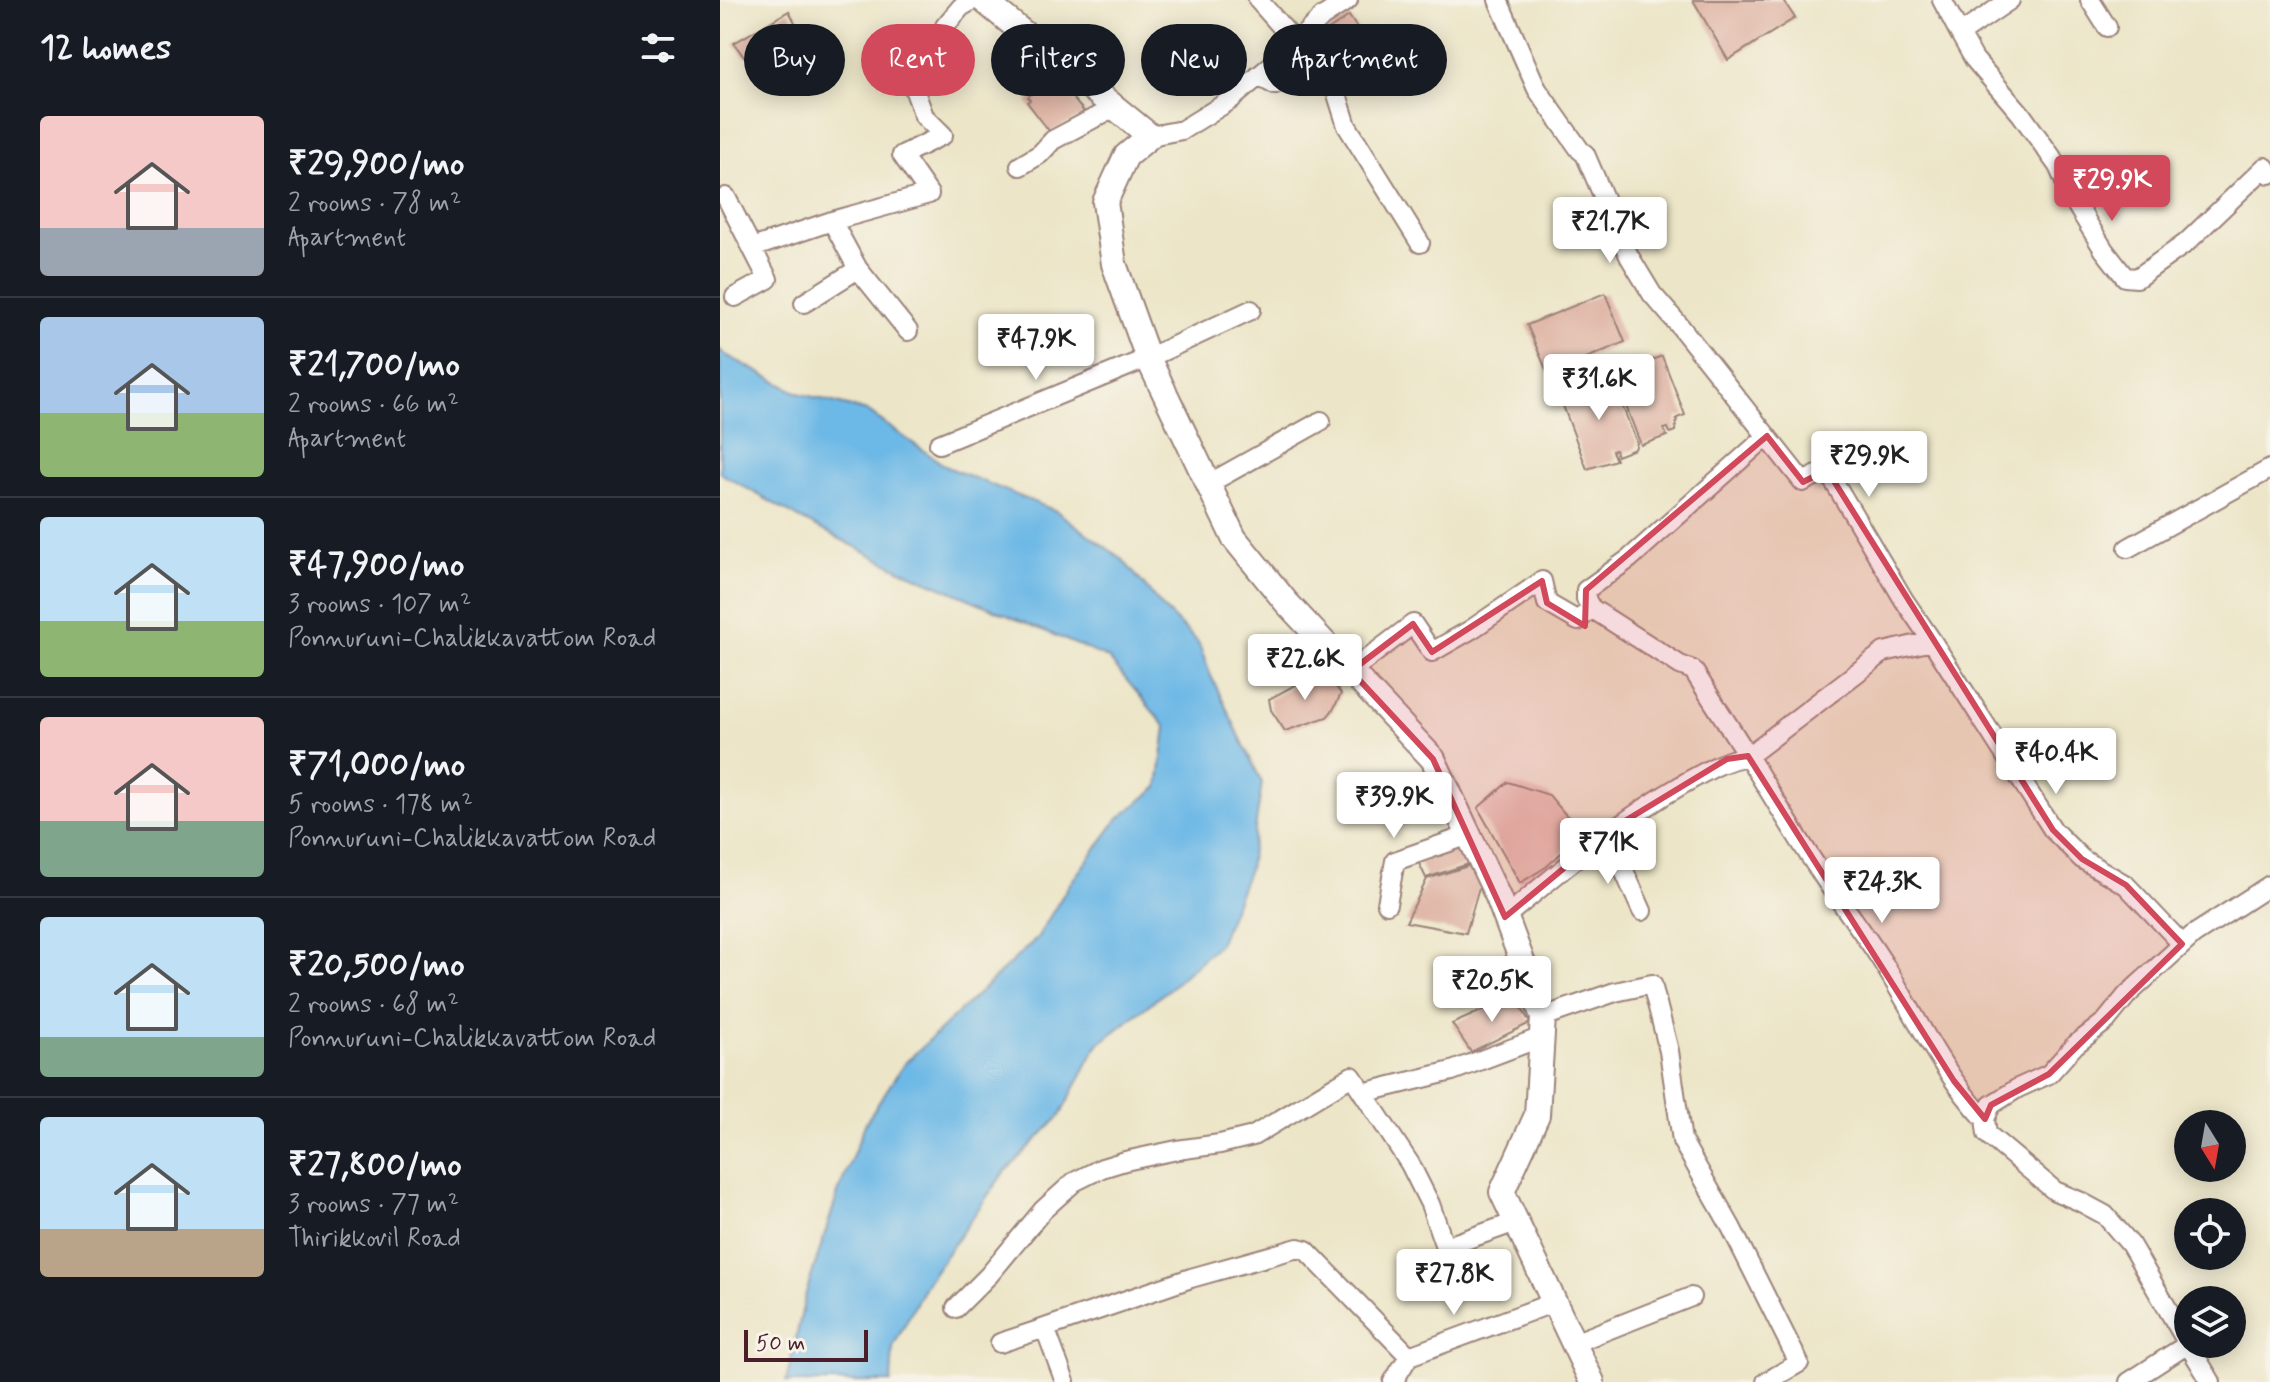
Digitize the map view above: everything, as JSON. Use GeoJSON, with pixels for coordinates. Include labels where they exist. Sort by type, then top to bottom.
{"type":"FeatureCollection","features":[{"type":"Feature","properties":{"kind":"street"},"geometry":{"type":"LineString","coordinates":[[752,248],[832,221],[929,194],[902,155],[943,135],[924,116],[910,78],[945,36],[945,26],[961,7],[973,0]]}},
{"type":"Feature","properties":{"kind":"street"},"geometry":{"type":"LineString","coordinates":[[983,0],[1150,136]]}},
{"type":"Feature","properties":{"kind":"street"},"geometry":{"type":"LineString","coordinates":[[1258,0],[1279,24]]}},
{"type":"Feature","properties":{"kind":"street"},"geometry":{"type":"LineString","coordinates":[[1315,24],[1348,0]]}},
{"type":"Feature","properties":{"kind":"street"},"geometry":{"type":"LineString","coordinates":[[1498,0],[1537,89],[1585,154],[1629,256],[1652,294],[1803,482],[1827,470],[1904,600],[2053,830],[2082,859],[2126,885],[2182,944]]}},
{"type":"Feature","properties":{"kind":"street"},"geometry":{"type":"LineString","coordinates":[[1942,0],[1974,59],[2021,114],[2058,166],[2071,196],[2104,250],[2125,277],[2137,278],[2186,243],[2268,168]]}},
{"type":"Feature","properties":{"kind":"street"},"geometry":{"type":"LineString","coordinates":[[1960,34],[2010,0]]}},
{"type":"Feature","properties":{"kind":"street"},"geometry":{"type":"LineString","coordinates":[[2090,0],[2107,27]]}},
{"type":"Feature","properties":{"kind":"street"},"geometry":{"type":"LineString","coordinates":[[1263,72],[1229,101],[1182,130],[1150,136],[1126,156],[1105,202],[1114,264],[1148,358],[1234,538],[1286,602],[1433,759],[1505,917],[1543,1027],[1537,1115],[1502,1192],[1592,1382]]}},
{"type":"Feature","properties":{"kind":"street"},"geometry":{"type":"LineString","coordinates":[[1258,76],[1275,85],[1302,74],[1335,88],[1347,126],[1420,243]]}},
{"type":"Feature","properties":{"kind":"street"},"geometry":{"type":"LineString","coordinates":[[1020,166],[1040,154],[1053,140],[1115,107]]}},
{"type":"Feature","properties":{"kind":"street"},"geometry":{"type":"LineString","coordinates":[[726,197],[768,279],[735,297]]}},
{"type":"Feature","properties":{"kind":"street"},"geometry":{"type":"LineString","coordinates":[[832,221],[858,269],[908,331]]}},
{"type":"Feature","properties":{"kind":"street"},"geometry":{"type":"LineString","coordinates":[[804,303],[858,269]]}},
{"type":"Feature","properties":{"kind":"street"},"geometry":{"type":"LineString","coordinates":[[939,444],[1148,358],[1251,310]]}},
{"type":"Feature","properties":{"kind":"street"},"geometry":{"type":"LineString","coordinates":[[1208,484],[1321,421]]}},
{"type":"Feature","properties":{"kind":"street"},"geometry":{"type":"LineString","coordinates":[[1767,436],[1629,559],[1586,590],[1586,599],[1591,608],[1680,665],[1693,670],[1818,870],[1884,963],[1954,1081],[1985,1119]]}},
{"type":"Feature","properties":{"kind":"street"},"geometry":{"type":"LineString","coordinates":[[2128,548],[2270,469]]}},
{"type":"Feature","properties":{"kind":"street"},"geometry":{"type":"LineString","coordinates":[[1351,671],[1413,624],[1432,652],[1542,581],[1547,603],[1578,621],[1591,608]]}},
{"type":"Feature","properties":{"kind":"street"},"geometry":{"type":"LineString","coordinates":[[1505,917],[1597,841],[1727,759],[1748,756],[1884,652],[1932,641]]}},
{"type":"Feature","properties":{"kind":"street"},"geometry":{"type":"LineString","coordinates":[[1387,904],[1395,861],[1469,835]]}},
{"type":"Feature","properties":{"kind":"street"},"geometry":{"type":"LineString","coordinates":[[1597,841],[1617,855],[1642,911]]}},
{"type":"Feature","properties":{"kind":"street"},"geometry":{"type":"LineString","coordinates":[[2174,1320],[2130,1244],[2105,1215],[2055,1191],[1987,1134],[1985,1119],[1991,1105],[2049,1074],[2075,1045],[2106,1021],[2127,995],[2182,944],[2270,885]]}},
{"type":"Feature","properties":{"kind":"street"},"geometry":{"type":"LineString","coordinates":[[1363,1093],[1452,1071],[1615,992],[1652,984],[1669,1051],[1682,1141],[1731,1227],[1799,1363],[1766,1382]]}},
{"type":"Feature","properties":{"kind":"street"},"geometry":{"type":"LineString","coordinates":[[956,1308],[989,1275],[1048,1205],[1074,1182],[1102,1168],[1138,1158],[1253,1136],[1352,1076],[1420,1182],[1445,1247],[1516,1222]]}},
{"type":"Feature","properties":{"kind":"street"},"geometry":{"type":"LineString","coordinates":[[1000,1343],[1191,1278],[1301,1247],[1409,1356]]}},
{"type":"Feature","properties":{"kind":"street"},"geometry":{"type":"LineString","coordinates":[[1574,1343],[1691,1297]]}},
{"type":"Feature","properties":{"kind":"street"},"geometry":{"type":"LineString","coordinates":[[1393,1382],[1409,1356],[1555,1302]]}},
{"type":"Feature","properties":{"kind":"street"},"geometry":{"type":"LineString","coordinates":[[1045,1328],[1065,1382]]}},
{"type":"Feature","properties":{"kind":"street"},"geometry":{"type":"LineString","coordinates":[[2129,1382],[2174,1353]]}},
{"type":"Feature","properties":{"kind":"street"},"geometry":{"type":"LineString","coordinates":[[2196,1358],[2211,1382]]}},
{"type":"Feature","properties":{"kind":"highlighted area"},"geometry":{"type":"Polygon","coordinates":[[[1767,436],[1803,482],[1827,470],[2053,830],[2082,859],[2126,885],[2182,944],[2049,1074],[1991,1105],[1985,1119],[1954,1081],[1748,756],[1727,759],[1610,830],[1505,917],[1433,759],[1351,671],[1413,624],[1432,652],[1542,581],[1547,603],[1585,626],[1586,590],[1767,436]]]}},
{"type":"Feature","properties":{"kind":"water"},"geometry":{"type":"Polygon","coordinates":[[[720,350],[798,393],[867,411],[947,467],[1056,511],[1122,559],[1164,609],[1198,642],[1262,783],[1249,869],[1219,944],[1169,989],[1097,1045],[1060,1116],[1003,1174],[927,1282],[893,1347],[891,1382],[786,1382],[806,1293],[838,1193],[866,1122],[904,1064],[1037,938],[1069,885],[1118,819],[1158,787],[1166,727],[1108,658],[899,569],[720,473],[720,350]]]}},
{"type":"Feature","properties":{"kind":"building"},"geometry":{"type":"Polygon","coordinates":[[[1693,0],[1783,0],[1795,18],[1728,60],[1693,0]]]}},
{"type":"Feature","properties":{"kind":"building"},"geometry":{"type":"Polygon","coordinates":[[[789,11],[796,24],[767,24],[789,11]]]}},
{"type":"Feature","properties":{"kind":"building"},"geometry":{"type":"Polygon","coordinates":[[[1349,16],[1354,24],[1337,24],[1349,16]]]}},
{"type":"Feature","properties":{"kind":"building"},"geometry":{"type":"Polygon","coordinates":[[[744,37],[744,57],[734,43],[744,37]]]}},
{"type":"Feature","properties":{"kind":"building"},"geometry":{"type":"Polygon","coordinates":[[[1071,96],[1086,114],[1050,132],[1027,102],[1030,100],[1028,97],[1071,96]]]}},
{"type":"Feature","properties":{"kind":"building"},"geometry":{"type":"Polygon","coordinates":[[[1605,293],[1625,342],[1548,374],[1527,325],[1605,293]]]}},
{"type":"Feature","properties":{"kind":"building"},"geometry":{"type":"Polygon","coordinates":[[[1662,356],[1685,415],[1677,418],[1675,431],[1670,433],[1668,428],[1664,429],[1667,436],[1641,445],[1614,375],[1662,356]]]}},
{"type":"Feature","properties":{"kind":"building"},"geometry":{"type":"Polygon","coordinates":[[[1610,375],[1637,443],[1635,449],[1617,456],[1615,450],[1612,451],[1616,460],[1587,469],[1559,395],[1610,375]]]}},
{"type":"Feature","properties":{"kind":"building"},"geometry":{"type":"Polygon","coordinates":[[[1323,670],[1341,694],[1333,710],[1327,717],[1285,731],[1271,710],[1269,699],[1323,670]]]}},
{"type":"Feature","properties":{"kind":"building"},"geometry":{"type":"Polygon","coordinates":[[[1508,782],[1549,795],[1582,834],[1546,867],[1520,883],[1478,808],[1508,782]]]}},
{"type":"Feature","properties":{"kind":"building"},"geometry":{"type":"Polygon","coordinates":[[[1458,843],[1469,864],[1426,878],[1417,859],[1458,843]]]}},
{"type":"Feature","properties":{"kind":"building"},"geometry":{"type":"Polygon","coordinates":[[[1471,865],[1480,884],[1466,933],[1406,922],[1427,879],[1471,865]]]}},
{"type":"Feature","properties":{"kind":"building"},"geometry":{"type":"Polygon","coordinates":[[[1515,996],[1530,1023],[1471,1052],[1452,1024],[1515,996]]]}}]}
